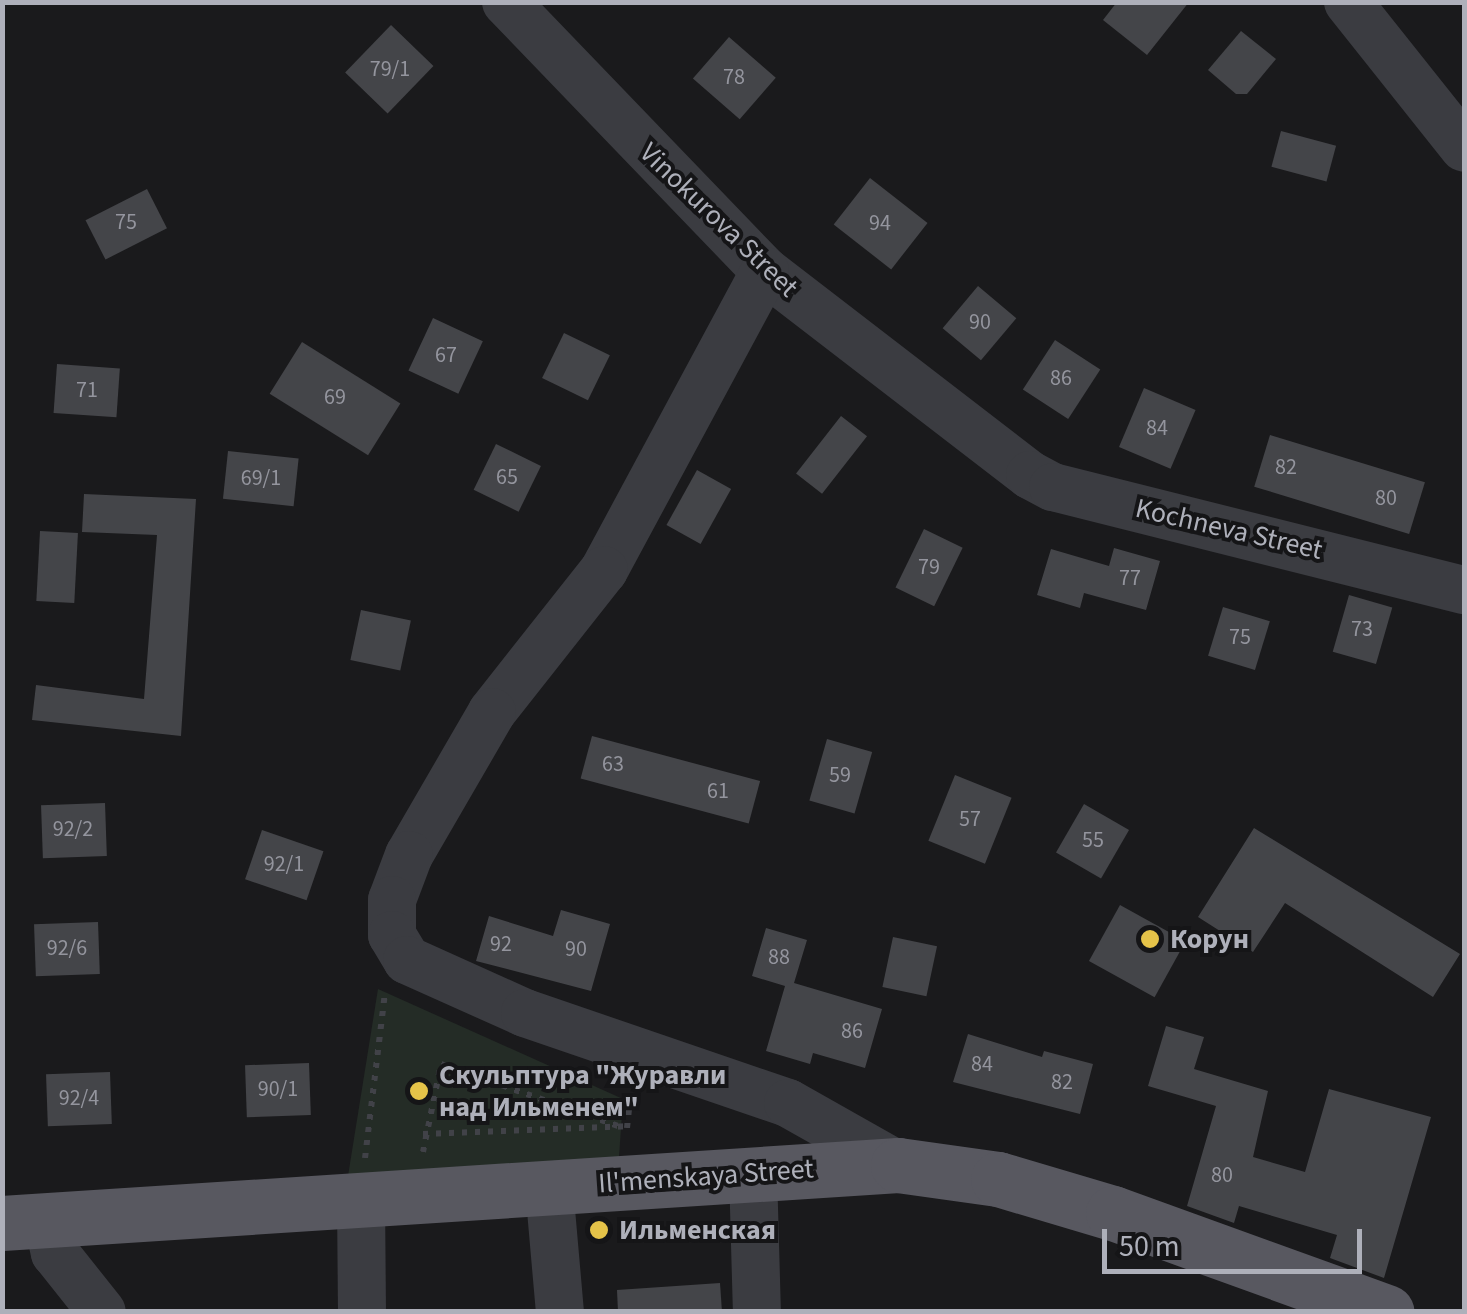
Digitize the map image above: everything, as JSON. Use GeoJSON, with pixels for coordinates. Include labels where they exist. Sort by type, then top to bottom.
{"type":"FeatureCollection","features":[{"type":"Feature","properties":{"kind":"main road","name":"Il'menskaya Street"},"geometry":{"type":"LineString","coordinates":[[25,1222],[549,1187],[625,1144],[753,1172],[898,1165],[998,1179],[1097,1208],[1387,1312]]}},
{"type":"Feature","properties":{"kind":"street","name":"Vinokurova Street"},"geometry":{"type":"LineString","coordinates":[[506,2],[765,271],[999,454]]}},
{"type":"Feature","properties":{"kind":"street"},"geometry":{"type":"LineString","coordinates":[[1348,2],[1464,148]]}},
{"type":"Feature","properties":{"kind":"street"},"geometry":{"type":"LineString","coordinates":[[765,271],[604,570],[492,712],[409,856],[392,900],[392,935],[407,960],[525,1013],[788,1103],[898,1165]]}},
{"type":"Feature","properties":{"kind":"street","name":"Kochneva Street"},"geometry":{"type":"LineString","coordinates":[[999,454],[1054,488],[1464,590]]}},
{"type":"Feature","properties":{"kind":"street"},"geometry":{"type":"LineString","coordinates":[[753,1172],[757,1312]]}},
{"type":"Feature","properties":{"kind":"street"},"geometry":{"type":"LineString","coordinates":[[549,1187],[560,1312]]}},
{"type":"Feature","properties":{"kind":"street"},"geometry":{"type":"LineString","coordinates":[[360,1200],[362,1312]]}},
{"type":"Feature","properties":{"kind":"street"},"geometry":{"type":"LineString","coordinates":[[25,1222],[102,1312]]}},
{"type":"Feature","properties":{"kind":"path"},"geometry":{"type":"LineString","coordinates":[[360,1200],[392,935]]}},
{"type":"Feature","properties":{"kind":"path"},"geometry":{"type":"LineString","coordinates":[[625,1144],[637,1050]]}},
{"type":"Feature","properties":{"kind":"path"},"geometry":{"type":"LineString","coordinates":[[424,1194],[422,1134],[441,1064],[625,1144]]}},
{"type":"Feature","properties":{"kind":"path"},"geometry":{"type":"LineString","coordinates":[[422,1134],[625,1144]]}},
{"type":"Feature","properties":{"kind":"shaded area"},"geometry":{"type":"Polygon","coordinates":[[[378,989],[623,1099],[619,1157],[348,1176],[378,989]]]}},
{"type":"Feature","properties":{"kind":"building"},"geometry":{"type":"Polygon","coordinates":[[[1117,2],[1189,2],[1147,55],[1103,20],[1117,2]]]}},
{"type":"Feature","properties":{"kind":"building"},"geometry":{"type":"Polygon","coordinates":[[[391,25],[433,66],[388,113],[345,72],[391,25]]]}},
{"type":"Feature","properties":{"kind":"building"},"geometry":{"type":"Polygon","coordinates":[[[1241,31],[1276,59],[1247,94],[1236,94],[1208,70],[1241,31]]]}},
{"type":"Feature","properties":{"kind":"building"},"geometry":{"type":"Polygon","coordinates":[[[729,37],[776,78],[740,119],[693,79],[729,37]]]}},
{"type":"Feature","properties":{"kind":"building"},"geometry":{"type":"Polygon","coordinates":[[[1281,131],[1336,146],[1326,181],[1271,167],[1281,131]]]}},
{"type":"Feature","properties":{"kind":"building"},"geometry":{"type":"Polygon","coordinates":[[[870,178],[928,223],[891,269],[834,224],[870,178]]]}},
{"type":"Feature","properties":{"kind":"building"},"geometry":{"type":"Polygon","coordinates":[[[147,189],[167,228],[105,260],[86,220],[147,189]]]}},
{"type":"Feature","properties":{"kind":"building"},"geometry":{"type":"Polygon","coordinates":[[[978,286],[1016,318],[981,360],[943,328],[978,286]]]}},
{"type":"Feature","properties":{"kind":"building"},"geometry":{"type":"Polygon","coordinates":[[[433,318],[483,341],[458,394],[408,371],[433,318]]]}},
{"type":"Feature","properties":{"kind":"building"},"geometry":{"type":"Polygon","coordinates":[[[564,333],[610,355],[588,400],[542,378],[564,333]]]}},
{"type":"Feature","properties":{"kind":"building"},"geometry":{"type":"Polygon","coordinates":[[[1055,340],[1100,369],[1068,419],[1023,389],[1055,340]]]}},
{"type":"Feature","properties":{"kind":"building"},"geometry":{"type":"Polygon","coordinates":[[[302,342],[400,403],[368,455],[270,394],[302,342]]]}},
{"type":"Feature","properties":{"kind":"building"},"geometry":{"type":"Polygon","coordinates":[[[57,364],[120,368],[116,417],[54,413],[57,364]]]}},
{"type":"Feature","properties":{"kind":"building"},"geometry":{"type":"Polygon","coordinates":[[[1144,388],[1196,410],[1171,469],[1119,447],[1144,388]]]}},
{"type":"Feature","properties":{"kind":"building"},"geometry":{"type":"Polygon","coordinates":[[[841,416],[867,436],[822,494],[796,474],[841,416]]]}},
{"type":"Feature","properties":{"kind":"building"},"geometry":{"type":"Polygon","coordinates":[[[1270,435],[1425,482],[1409,534],[1254,487],[1270,435]]]}},
{"type":"Feature","properties":{"kind":"building"},"geometry":{"type":"Polygon","coordinates":[[[496,444],[541,466],[519,512],[474,490],[496,444]]]}},
{"type":"Feature","properties":{"kind":"building"},"geometry":{"type":"Polygon","coordinates":[[[228,451],[299,458],[294,506],[223,499],[228,451]]]}},
{"type":"Feature","properties":{"kind":"building"},"geometry":{"type":"Polygon","coordinates":[[[697,470],[731,489],[701,544],[666,525],[697,470]]]}},
{"type":"Feature","properties":{"kind":"building"},"geometry":{"type":"Polygon","coordinates":[[[84,494],[196,499],[181,736],[32,720],[36,685],[144,699],[157,535],[82,532],[84,494]]]}},
{"type":"Feature","properties":{"kind":"building"},"geometry":{"type":"Polygon","coordinates":[[[924,529],[963,548],[934,606],[896,587],[924,529]]]}},
{"type":"Feature","properties":{"kind":"building"},"geometry":{"type":"Polygon","coordinates":[[[40,531],[78,533],[74,603],[36,601],[40,531]]]}},
{"type":"Feature","properties":{"kind":"building"},"geometry":{"type":"Polygon","coordinates":[[[1114,548],[1160,561],[1146,610],[1084,593],[1080,608],[1037,595],[1051,549],[1109,566],[1114,548]]]}},
{"type":"Feature","properties":{"kind":"building"},"geometry":{"type":"Polygon","coordinates":[[[1349,595],[1392,607],[1376,664],[1333,652],[1349,595]]]}},
{"type":"Feature","properties":{"kind":"building"},"geometry":{"type":"Polygon","coordinates":[[[1223,607],[1270,621],[1255,670],[1208,656],[1223,607]]]}},
{"type":"Feature","properties":{"kind":"building"},"geometry":{"type":"Polygon","coordinates":[[[361,610],[411,621],[400,670],[350,660],[361,610]]]}},
{"type":"Feature","properties":{"kind":"building"},"geometry":{"type":"Polygon","coordinates":[[[592,736],[760,781],[749,824],[581,779],[592,736]]]}},
{"type":"Feature","properties":{"kind":"building"},"geometry":{"type":"Polygon","coordinates":[[[827,739],[872,752],[855,813],[809,801],[827,739]]]}},
{"type":"Feature","properties":{"kind":"building"},"geometry":{"type":"Polygon","coordinates":[[[955,775],[1012,798],[985,864],[928,841],[955,775]]]}},
{"type":"Feature","properties":{"kind":"building"},"geometry":{"type":"Polygon","coordinates":[[[105,803],[107,856],[43,858],[41,805],[105,803]]]}},
{"type":"Feature","properties":{"kind":"building"},"geometry":{"type":"Polygon","coordinates":[[[1084,804],[1129,830],[1101,878],[1056,852],[1084,804]]]}},
{"type":"Feature","properties":{"kind":"building"},"geometry":{"type":"Polygon","coordinates":[[[1254,828],[1460,954],[1433,997],[1285,903],[1253,952],[1198,917],[1254,828]]]}},
{"type":"Feature","properties":{"kind":"building"},"geometry":{"type":"Polygon","coordinates":[[[262,830],[323,851],[307,900],[245,879],[262,830]]]}},
{"type":"Feature","properties":{"kind":"building"},"geometry":{"type":"Polygon","coordinates":[[[1120,905],[1186,941],[1155,997],[1089,961],[1120,905]]]}},
{"type":"Feature","properties":{"kind":"building"},"geometry":{"type":"Polygon","coordinates":[[[561,910],[610,924],[591,991],[476,961],[489,916],[553,936],[561,910]]]}},
{"type":"Feature","properties":{"kind":"building"},"geometry":{"type":"Polygon","coordinates":[[[98,922],[100,974],[36,976],[34,924],[98,922]]]}},
{"type":"Feature","properties":{"kind":"building"},"geometry":{"type":"Polygon","coordinates":[[[766,928],[807,940],[794,983],[882,1009],[865,1068],[813,1053],[810,1064],[766,1051],[785,986],[752,976],[766,928]]]}},
{"type":"Feature","properties":{"kind":"building"},"geometry":{"type":"Polygon","coordinates":[[[893,937],[937,946],[926,996],[882,987],[893,937]]]}},
{"type":"Feature","properties":{"kind":"building"},"geometry":{"type":"Polygon","coordinates":[[[1166,1026],[1204,1037],[1194,1069],[1268,1091],[1253,1157],[1305,1172],[1329,1089],[1431,1117],[1384,1278],[1330,1258],[1337,1235],[1239,1206],[1234,1223],[1187,1206],[1216,1106],[1148,1086],[1166,1026]]]}},
{"type":"Feature","properties":{"kind":"building"},"geometry":{"type":"Polygon","coordinates":[[[968,1034],[1042,1057],[1044,1051],[1093,1064],[1080,1114],[953,1082],[968,1034]]]}},
{"type":"Feature","properties":{"kind":"building"},"geometry":{"type":"Polygon","coordinates":[[[309,1063],[311,1115],[247,1117],[245,1065],[309,1063]]]}},
{"type":"Feature","properties":{"kind":"building"},"geometry":{"type":"Polygon","coordinates":[[[110,1072],[112,1124],[48,1126],[46,1074],[110,1072]]]}},
{"type":"Feature","properties":{"kind":"building"},"geometry":{"type":"Polygon","coordinates":[[[720,1283],[722,1312],[618,1312],[617,1290],[720,1283]]]}},
{"type":"Feature","properties":{"kind":"place","name":"Корун"},"geometry":{"type":"Point","coordinates":[1150,939]}},
{"type":"Feature","properties":{"kind":"place","name":"Скульптура \"Журавли над Ильменем\""},"geometry":{"type":"Point","coordinates":[419,1091]}},
{"type":"Feature","properties":{"kind":"place","name":"Ильменская"},"geometry":{"type":"Point","coordinates":[599,1230]}}]}
